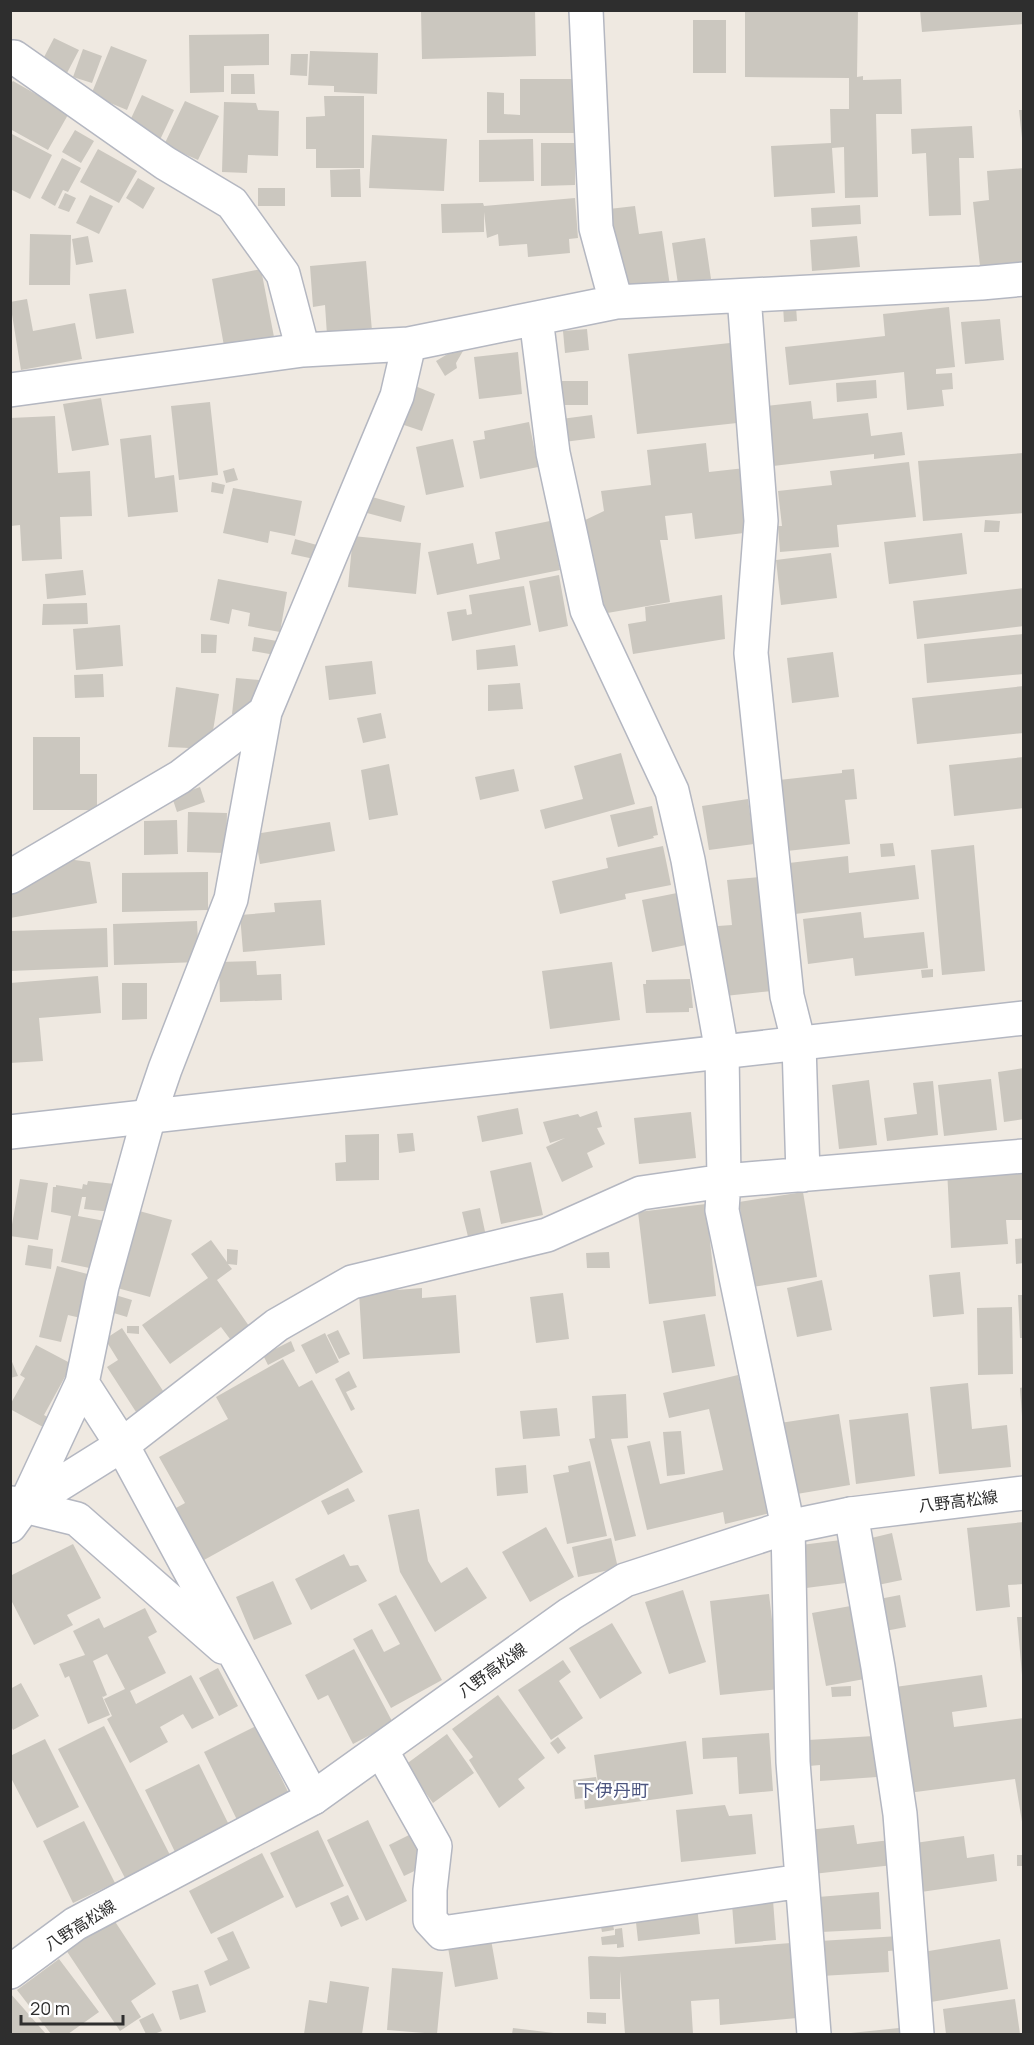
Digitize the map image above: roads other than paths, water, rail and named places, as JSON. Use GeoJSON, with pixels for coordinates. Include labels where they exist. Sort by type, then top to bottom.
{"type":"FeatureCollection","features":[{"type":"Feature","properties":{"kind":"street"},"geometry":{"type":"LineString","coordinates":[[586,10],[596,228],[616,302]]}},
{"type":"Feature","properties":{"kind":"street"},"geometry":{"type":"LineString","coordinates":[[10,57],[14,57],[165,163],[232,203],[283,274],[303,350]]}},
{"type":"Feature","properties":{"kind":"street"},"geometry":{"type":"LineString","coordinates":[[10,390],[303,350],[409,344],[616,302],[981,284],[1023,279]]}},
{"type":"Feature","properties":{"kind":"street"},"geometry":{"type":"LineString","coordinates":[[744,296],[761,521],[751,653],[787,996],[799,1044],[803,1175]]}},
{"type":"Feature","properties":{"kind":"street"},"geometry":{"type":"LineString","coordinates":[[536,318],[553,453],[587,610],[672,791],[688,860],[722,1052],[724,1181],[722,1210],[788,1527],[793,1762],[814,2034]]}},
{"type":"Feature","properties":{"kind":"street"},"geometry":{"type":"LineString","coordinates":[[14,1513],[82,1383],[102,1286],[149,1116],[231,899],[265,712],[397,396],[409,344]]}},
{"type":"Feature","properties":{"kind":"street"},"geometry":{"type":"LineString","coordinates":[[10,878],[180,777],[265,712]]}},
{"type":"Feature","properties":{"kind":"street"},"geometry":{"type":"LineString","coordinates":[[10,1132],[1023,1018]]}},
{"type":"Feature","properties":{"kind":"street"},"geometry":{"type":"LineString","coordinates":[[14,1513],[122,1445],[277,1325],[352,1282],[547,1235],[641,1193],[724,1181],[1023,1156]]}},
{"type":"Feature","properties":{"kind":"street"},"geometry":{"type":"LineString","coordinates":[[82,1383],[122,1445],[313,1798]]}},
{"type":"Feature","properties":{"kind":"street","name":"八野高松線"},"geometry":{"type":"LineString","coordinates":[[10,1972],[75,1924],[313,1798],[570,1614],[625,1580],[788,1527],[851,1514],[1023,1493]]}},
{"type":"Feature","properties":{"kind":"street"},"geometry":{"type":"LineString","coordinates":[[14,1513],[77,1519],[238,1660]]}},
{"type":"Feature","properties":{"kind":"street"},"geometry":{"type":"LineString","coordinates":[[851,1514],[878,1667],[900,1814],[917,2034]]}},
{"type":"Feature","properties":{"kind":"street"},"geometry":{"type":"LineString","coordinates":[[381,1750],[435,1846],[430,1890],[430,1920],[442,1933],[802,1881]]}},
{"type":"Feature","properties":{"kind":"district","name":"下伊丹町"},"geometry":{"type":"Point","coordinates":[613,1791]}}]}
